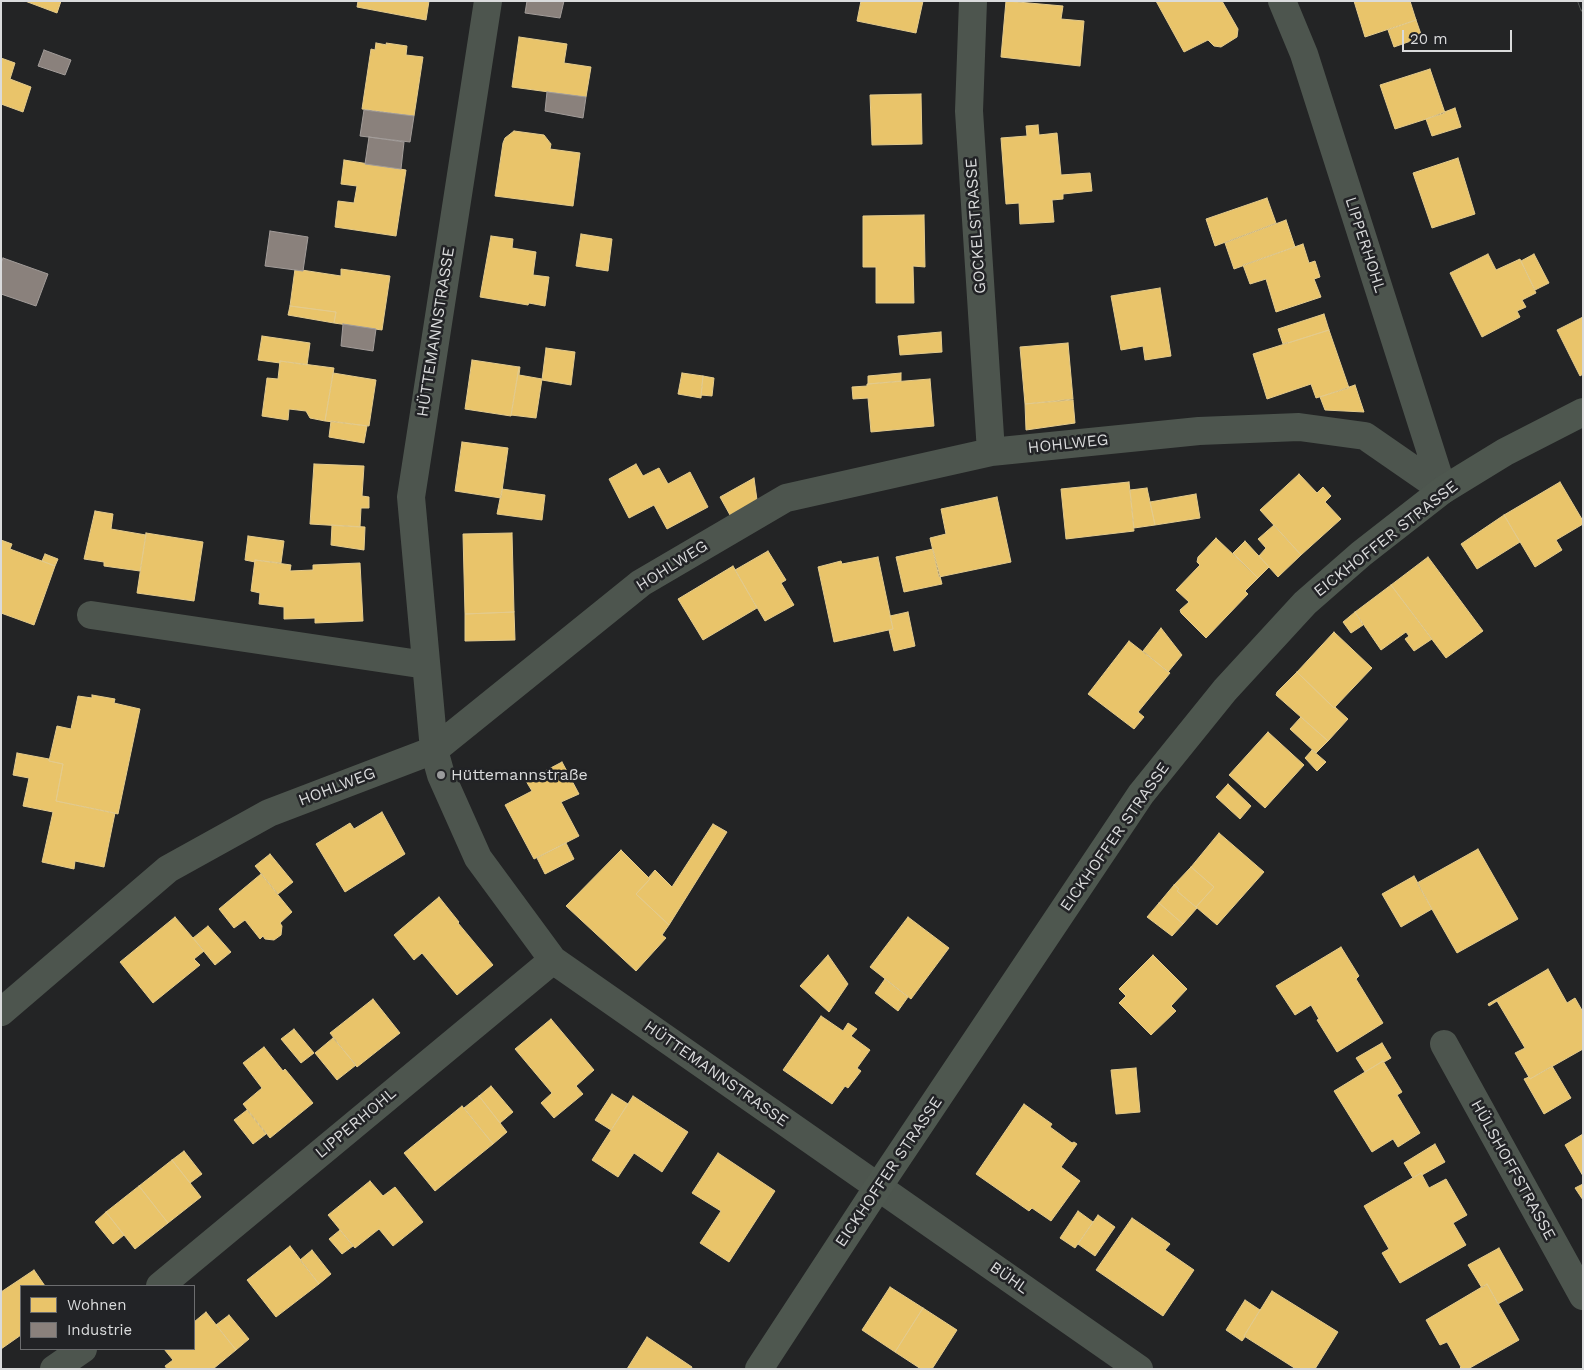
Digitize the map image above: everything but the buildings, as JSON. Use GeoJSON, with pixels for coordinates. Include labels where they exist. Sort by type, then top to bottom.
{"type":"FeatureCollection","features":[{"type":"Feature","properties":{"kind":"main road","name":"EICKHOFFER STRASSE"},"geometry":{"type":"LineString","coordinates":[[760,1369],[878,1187],[1141,794],[1225,690],[1305,603],[1361,554],[1443,490],[1505,452],[1583,412]]}},
{"type":"Feature","properties":{"kind":"street","name":"HÜTTEMANNSTRASSE"},"geometry":{"type":"LineString","coordinates":[[488,1],[410,497],[434,750],[441,775],[478,858],[553,960],[878,1187]]}},
{"type":"Feature","properties":{"kind":"street","name":"GOCKELSTRASSE"},"geometry":{"type":"LineString","coordinates":[[973,1],[968,111],[991,452]]}},
{"type":"Feature","properties":{"kind":"street","name":"LIPPERHOHL"},"geometry":{"type":"LineString","coordinates":[[1282,1],[1304,54],[1443,490]]}},
{"type":"Feature","properties":{"kind":"street","name":"HOHLWEG"},"geometry":{"type":"LineString","coordinates":[[1,1012],[168,869],[269,813],[434,750],[640,583],[786,498],[991,452],[1199,431],[1299,427],[1365,436],[1443,490]]}},
{"type":"Feature","properties":{"kind":"street"},"geometry":{"type":"LineString","coordinates":[[91,615],[426,665]]}},
{"type":"Feature","properties":{"kind":"street","name":"LIPPERHOHL"},"geometry":{"type":"LineString","coordinates":[[161,1285],[553,960]]}},
{"type":"Feature","properties":{"kind":"street","name":"HÜLSHOFFSTRASSE"},"geometry":{"type":"LineString","coordinates":[[1444,1044],[1583,1296]]}},
{"type":"Feature","properties":{"kind":"street","name":"BÜHL"},"geometry":{"type":"LineString","coordinates":[[878,1187],[1139,1369]]}},
{"type":"Feature","properties":{"kind":"street"},"geometry":{"type":"LineString","coordinates":[[54,1369],[82,1350]]}},
{"type":"Feature","properties":{"kind":"railway"},"geometry":{"type":"LineString","coordinates":[[1580,1],[1583,9]]}},
{"type":"Feature","properties":{"kind":"place","name":"Hüttemannstraße"},"geometry":{"type":"Point","coordinates":[441,775]}}]}
